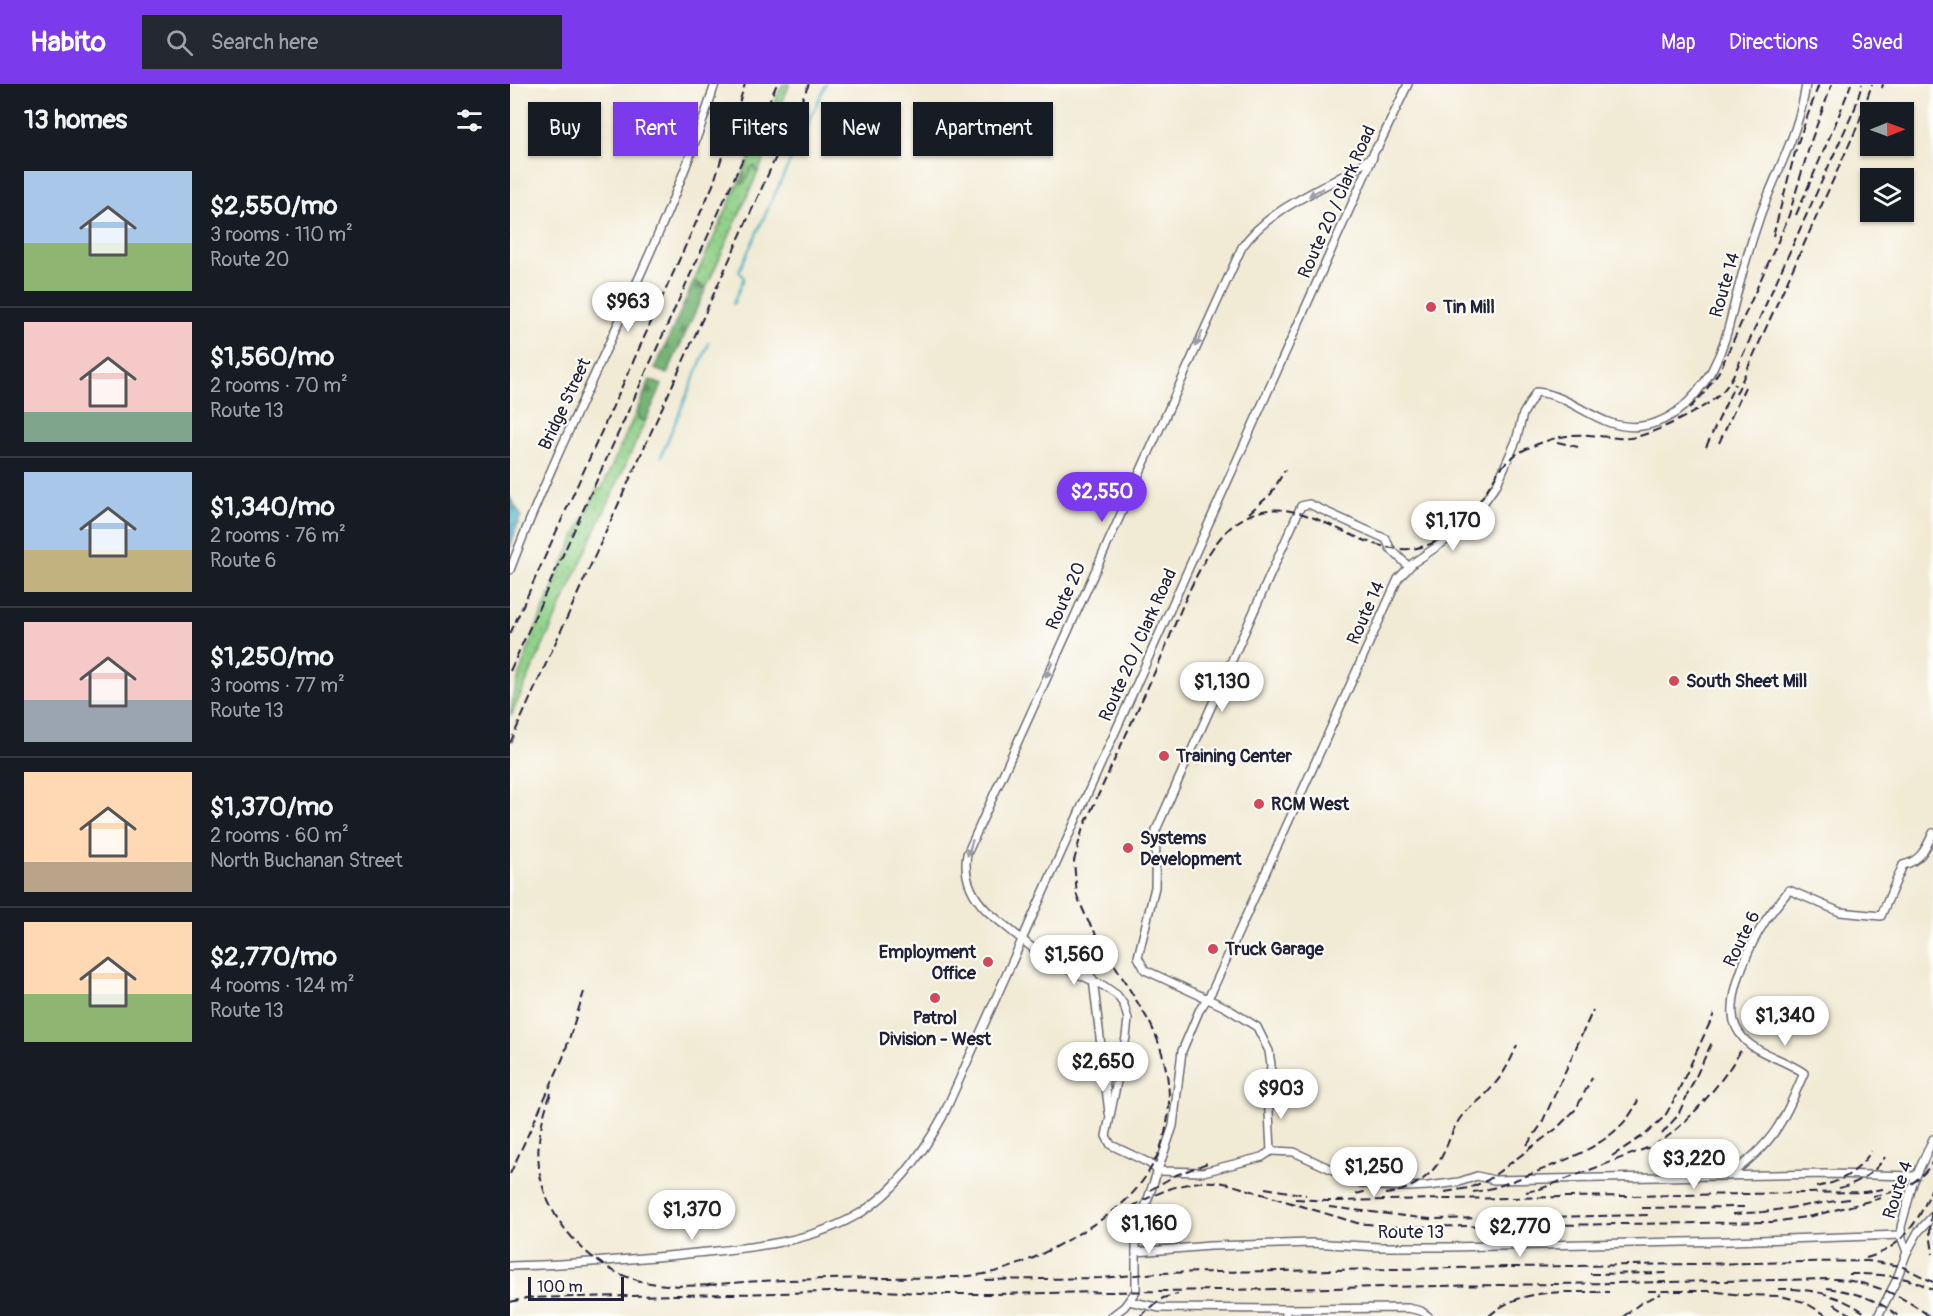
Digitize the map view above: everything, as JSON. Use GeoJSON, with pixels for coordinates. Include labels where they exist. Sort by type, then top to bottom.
{"type":"FeatureCollection","features":[{"type":"Feature","properties":{"kind":"street","name":"Bridge Street"},"geometry":{"type":"LineString","coordinates":[[510,570],[565,437],[651,250],[715,84]]}},
{"type":"Feature","properties":{"kind":"street","name":"Route 20 / Clark Road"},"geometry":{"type":"LineString","coordinates":[[510,1266],[576,1265],[776,1244],[839,1224],[873,1203],[906,1173],[934,1131],[1378,145],[1408,84]]}},
{"type":"Feature","properties":{"kind":"street","name":"Route 14"},"geometry":{"type":"LineString","coordinates":[[1129,1301],[1136,1291],[1136,1252],[1140,1222],[1175,1116],[1182,1052],[1398,579],[1409,567],[1464,528],[1479,509],[1497,484],[1516,441],[1523,414],[1536,392],[1550,393],[1597,419],[1618,426],[1642,426],[1668,418],[1688,403],[1705,380],[1722,346],[1760,216],[1797,127],[1806,84]]}},
{"type":"Feature","properties":{"kind":"street","name":"Route 20"},"geometry":{"type":"LineString","coordinates":[[1022,939],[978,902],[969,886],[966,859],[982,817],[1242,247],[1266,220],[1361,165],[1372,156],[1378,145]]}},
{"type":"Feature","properties":{"kind":"street"},"geometry":{"type":"LineString","coordinates":[[1271,1151],[1268,1093],[1271,1065],[1269,1051],[1257,1028],[1225,1008],[1145,969],[1138,957],[1155,887],[1156,830],[1301,506],[1309,504],[1386,539],[1390,548],[1409,567]]}},
{"type":"Feature","properties":{"kind":"street","name":"Route 6"},"geometry":{"type":"LineString","coordinates":[[1728,1176],[1759,1152],[1774,1135],[1804,1073],[1749,1043],[1740,1034],[1733,1019],[1733,1003],[1739,980],[1762,925],[1788,890],[1840,912],[1881,916],[1903,865],[1911,863],[1922,854],[1933,832]]}},
{"type":"Feature","properties":{"kind":"street"},"geometry":{"type":"LineString","coordinates":[[1022,939],[1046,958],[1069,969],[1084,971],[1118,995],[1124,1005],[1128,1019],[1106,1136],[1111,1145],[1149,1163],[1158,1171],[1203,1172],[1262,1157],[1271,1151],[1294,1152],[1361,1183],[1394,1187],[1459,1182],[1477,1176],[1494,1180],[1846,1174],[1916,1176]]}},
{"type":"Feature","properties":{"kind":"street"},"geometry":{"type":"LineString","coordinates":[[1093,979],[1110,1120]]}},
{"type":"Feature","properties":{"kind":"street","name":"Route 4"},"geometry":{"type":"LineString","coordinates":[[1907,1252],[1900,1227],[1916,1176],[1933,1139]]}},
{"type":"Feature","properties":{"kind":"street"},"geometry":{"type":"LineString","coordinates":[[1878,1316],[1918,1232],[1933,1216]]}},
{"type":"Feature","properties":{"kind":"street","name":"Route 13"},"geometry":{"type":"LineString","coordinates":[[1136,1252],[1210,1246],[1311,1243],[1380,1247],[1448,1247],[1901,1235]]}},
{"type":"Feature","properties":{"kind":"street"},"geometry":{"type":"LineString","coordinates":[[1113,1316],[1129,1301],[1160,1308],[1286,1312],[1408,1308],[1421,1311],[1428,1316]]}},
{"type":"Feature","properties":{"kind":"green space"},"geometry":{"type":"Polygon","coordinates":[[[783,84],[790,84],[781,102],[775,102],[783,84]]]}},
{"type":"Feature","properties":{"kind":"green space"},"geometry":{"type":"Polygon","coordinates":[[[751,156],[765,156],[758,172],[755,166],[751,167],[742,184],[744,171],[751,156]]]}},
{"type":"Feature","properties":{"kind":"green space"},"geometry":{"type":"Polygon","coordinates":[[[755,166],[758,172],[706,288],[694,281],[744,171],[742,183],[745,182],[751,167],[755,166]]]}},
{"type":"Feature","properties":{"kind":"green space"},"geometry":{"type":"Polygon","coordinates":[[[694,281],[706,288],[667,374],[655,369],[694,281]]]}},
{"type":"Feature","properties":{"kind":"green space"},"geometry":{"type":"Polygon","coordinates":[[[650,380],[662,385],[645,422],[638,418],[638,408],[650,380]]]}},
{"type":"Feature","properties":{"kind":"green space"},"geometry":{"type":"Polygon","coordinates":[[[638,408],[638,418],[645,422],[511,716],[521,670],[546,604],[597,489],[601,490],[638,408]]]}},
{"type":"Feature","properties":{"kind":"water"},"geometry":{"type":"Polygon","coordinates":[[[510,498],[521,515],[510,548],[510,498]]]}},
{"type":"Feature","properties":{"kind":"waterway"},"geometry":{"type":"LineString","coordinates":[[733,304],[744,278],[739,271],[826,84]]}},
{"type":"Feature","properties":{"kind":"waterway"},"geometry":{"type":"LineString","coordinates":[[661,456],[709,343]]}},
{"type":"Feature","properties":{"kind":"railway"},"geometry":{"type":"LineString","coordinates":[[510,634],[713,185],[745,84]]}},
{"type":"Feature","properties":{"kind":"railway"},"geometry":{"type":"LineString","coordinates":[[510,671],[777,84]]}},
{"type":"Feature","properties":{"kind":"railway"},"geometry":{"type":"LineString","coordinates":[[510,743],[809,84]]}},
{"type":"Feature","properties":{"kind":"railway"},"geometry":{"type":"LineString","coordinates":[[1773,236],[1797,145],[1819,84]]}},
{"type":"Feature","properties":{"kind":"railway"},"geometry":{"type":"LineString","coordinates":[[1689,409],[1720,370],[1779,239],[1832,84]]}},
{"type":"Feature","properties":{"kind":"railway"},"geometry":{"type":"LineString","coordinates":[[1796,215],[1851,84]]}},
{"type":"Feature","properties":{"kind":"railway"},"geometry":{"type":"LineString","coordinates":[[708,1285],[776,1280],[948,1277],[984,1274],[1019,1264],[1050,1250],[1100,1220],[1127,1199],[1143,1180],[1164,1138],[1169,1092],[1166,1069],[1160,1046],[1150,1023],[1088,921],[1077,896],[1074,861],[1082,831],[1161,658],[1190,588],[1209,553],[1231,527],[1254,513],[1276,509],[1320,520],[1364,540],[1386,547],[1410,549],[1422,547],[1443,538],[1461,523],[1505,464],[1526,449],[1549,440],[1573,435],[1615,438],[1639,436],[1675,422],[1710,402],[1723,390],[1736,370],[1855,108],[1862,84]]}},
{"type":"Feature","properties":{"kind":"railway"},"geometry":{"type":"LineString","coordinates":[[1736,394],[1858,125],[1872,84]]}},
{"type":"Feature","properties":{"kind":"railway"},"geometry":{"type":"LineString","coordinates":[[1882,88],[1883,84]]}},
{"type":"Feature","properties":{"kind":"railway"},"geometry":{"type":"LineString","coordinates":[[1706,447],[1735,384]]}},
{"type":"Feature","properties":{"kind":"railway"},"geometry":{"type":"LineString","coordinates":[[1719,443],[1745,387]]}},
{"type":"Feature","properties":{"kind":"railway"},"geometry":{"type":"LineString","coordinates":[[1557,442],[1578,447]]}},
{"type":"Feature","properties":{"kind":"railway"},"geometry":{"type":"LineString","coordinates":[[1249,513],[1271,494],[1285,470]]}},
{"type":"Feature","properties":{"kind":"railway"},"geometry":{"type":"LineString","coordinates":[[510,1174],[563,1058],[584,992]]}},
{"type":"Feature","properties":{"kind":"railway"},"geometry":{"type":"LineString","coordinates":[[1527,1145],[1541,1125],[1593,1010]]}},
{"type":"Feature","properties":{"kind":"railway"},"geometry":{"type":"LineString","coordinates":[[1612,1156],[1647,1133],[1665,1116],[1714,1014]]}},
{"type":"Feature","properties":{"kind":"railway"},"geometry":{"type":"LineString","coordinates":[[1662,1134],[1678,1115],[1712,1042]]}},
{"type":"Feature","properties":{"kind":"railway"},"geometry":{"type":"LineString","coordinates":[[1385,1194],[1410,1187],[1431,1172],[1441,1158],[1461,1117],[1495,1084],[1517,1045]]}},
{"type":"Feature","properties":{"kind":"railway"},"geometry":{"type":"LineString","coordinates":[[1526,1192],[1540,1189],[1650,1147],[1662,1140],[1675,1131],[1702,1104],[1726,1074],[1742,1048]]}},
{"type":"Feature","properties":{"kind":"railway"},"geometry":{"type":"LineString","coordinates":[[1445,1192],[1469,1188],[1488,1180],[1556,1129],[1576,1109],[1592,1078]]}},
{"type":"Feature","properties":{"kind":"railway"},"geometry":{"type":"LineString","coordinates":[[551,1093],[544,1114],[538,1154],[545,1192],[564,1228],[579,1245],[613,1271],[646,1282],[666,1285],[715,1285]]}},
{"type":"Feature","properties":{"kind":"railway"},"geometry":{"type":"LineString","coordinates":[[1473,1192],[1494,1188],[1591,1148],[1619,1127],[1630,1115],[1638,1100]]}},
{"type":"Feature","properties":{"kind":"railway"},"geometry":{"type":"LineString","coordinates":[[1816,1187],[1833,1183],[1848,1175],[1861,1165],[1871,1151]]}},
{"type":"Feature","properties":{"kind":"railway"},"geometry":{"type":"LineString","coordinates":[[1839,1188],[1865,1177],[1885,1157]]}},
{"type":"Feature","properties":{"kind":"railway"},"geometry":{"type":"LineString","coordinates":[[1873,1196],[1907,1186],[1922,1176],[1933,1161]]}},
{"type":"Feature","properties":{"kind":"railway"},"geometry":{"type":"LineString","coordinates":[[1150,1190],[1176,1175],[1210,1162]]}},
{"type":"Feature","properties":{"kind":"railway"},"geometry":{"type":"LineString","coordinates":[[1356,1194],[1380,1188],[1395,1176]]}},
{"type":"Feature","properties":{"kind":"railway"},"geometry":{"type":"LineString","coordinates":[[1120,1214],[1158,1193],[1200,1182],[1229,1184],[1357,1223],[1397,1227],[1773,1222],[1812,1216],[1881,1198]]}},
{"type":"Feature","properties":{"kind":"railway"},"geometry":{"type":"LineString","coordinates":[[1866,1258],[1879,1254],[1900,1240],[1923,1209],[1933,1184]]}},
{"type":"Feature","properties":{"kind":"railway"},"geometry":{"type":"LineString","coordinates":[[1265,1188],[1306,1195]]}},
{"type":"Feature","properties":{"kind":"railway"},"geometry":{"type":"LineString","coordinates":[[1295,1199],[1328,1201],[1865,1192],[1883,1189]]}},
{"type":"Feature","properties":{"kind":"railway"},"geometry":{"type":"LineString","coordinates":[[1733,1214],[1763,1212],[1849,1199]]}},
{"type":"Feature","properties":{"kind":"railway"},"geometry":{"type":"LineString","coordinates":[[1932,1199],[1930,1232],[1933,1254]]}},
{"type":"Feature","properties":{"kind":"railway"},"geometry":{"type":"LineString","coordinates":[[1329,1207],[1430,1219],[1652,1215]]}},
{"type":"Feature","properties":{"kind":"railway"},"geometry":{"type":"LineString","coordinates":[[1642,1208],[1744,1207]]}},
{"type":"Feature","properties":{"kind":"railway"},"geometry":{"type":"LineString","coordinates":[[985,1280],[1101,1278],[1158,1273],[1868,1261],[1901,1266],[1933,1282]]}},
{"type":"Feature","properties":{"kind":"railway"},"geometry":{"type":"LineString","coordinates":[[1590,1274],[1668,1273]]}},
{"type":"Feature","properties":{"kind":"railway"},"geometry":{"type":"LineString","coordinates":[[1849,1274],[1892,1276],[1913,1281],[1933,1290]]}},
{"type":"Feature","properties":{"kind":"railway"},"geometry":{"type":"LineString","coordinates":[[524,1298],[884,1291],[995,1294],[1835,1279],[1885,1290],[1929,1316]]}},
{"type":"Feature","properties":{"kind":"railway"},"geometry":{"type":"LineString","coordinates":[[1827,1288],[1865,1297],[1898,1316]]}},
{"type":"Feature","properties":{"kind":"railway"},"geometry":{"type":"LineString","coordinates":[[1778,1289],[1826,1294],[1848,1303],[1869,1316]]}},
{"type":"Feature","properties":{"kind":"railway"},"geometry":{"type":"LineString","coordinates":[[1648,1291],[1709,1291],[1781,1296],[1804,1302],[1828,1316]]}},
{"type":"Feature","properties":{"kind":"railway"},"geometry":{"type":"LineString","coordinates":[[1489,1316],[1502,1306],[1531,1295],[1562,1292],[1609,1292]]}},
{"type":"Feature","properties":{"kind":"railway"},"geometry":{"type":"LineString","coordinates":[[1140,1316],[1163,1298],[1178,1294]]}},
{"type":"Feature","properties":{"kind":"railway"},"geometry":{"type":"LineString","coordinates":[[1624,1316],[1642,1302],[1661,1294]]}},
{"type":"Feature","properties":{"kind":"railway"},"geometry":{"type":"LineString","coordinates":[[510,1302],[531,1297]]}},
{"type":"Feature","properties":{"kind":"railway"},"geometry":{"type":"LineString","coordinates":[[1834,1304],[1853,1316]]}},
{"type":"Feature","properties":{"kind":"place","name":"Tin Mill"},"geometry":{"type":"Point","coordinates":[1431,307]}},
{"type":"Feature","properties":{"kind":"place","name":"South Sheet Mill"},"geometry":{"type":"Point","coordinates":[1674,681]}},
{"type":"Feature","properties":{"kind":"place","name":"Training Center"},"geometry":{"type":"Point","coordinates":[1164,756]}},
{"type":"Feature","properties":{"kind":"place","name":"RCM West"},"geometry":{"type":"Point","coordinates":[1259,804]}},
{"type":"Feature","properties":{"kind":"place","name":"Systems Development"},"geometry":{"type":"Point","coordinates":[1128,848]}},
{"type":"Feature","properties":{"kind":"place","name":"Truck Garage"},"geometry":{"type":"Point","coordinates":[1213,949]}},
{"type":"Feature","properties":{"kind":"place","name":"Employment Office"},"geometry":{"type":"Point","coordinates":[988,962]}},
{"type":"Feature","properties":{"kind":"place","name":"Patrol Division - West"},"geometry":{"type":"Point","coordinates":[935,998]}}]}
